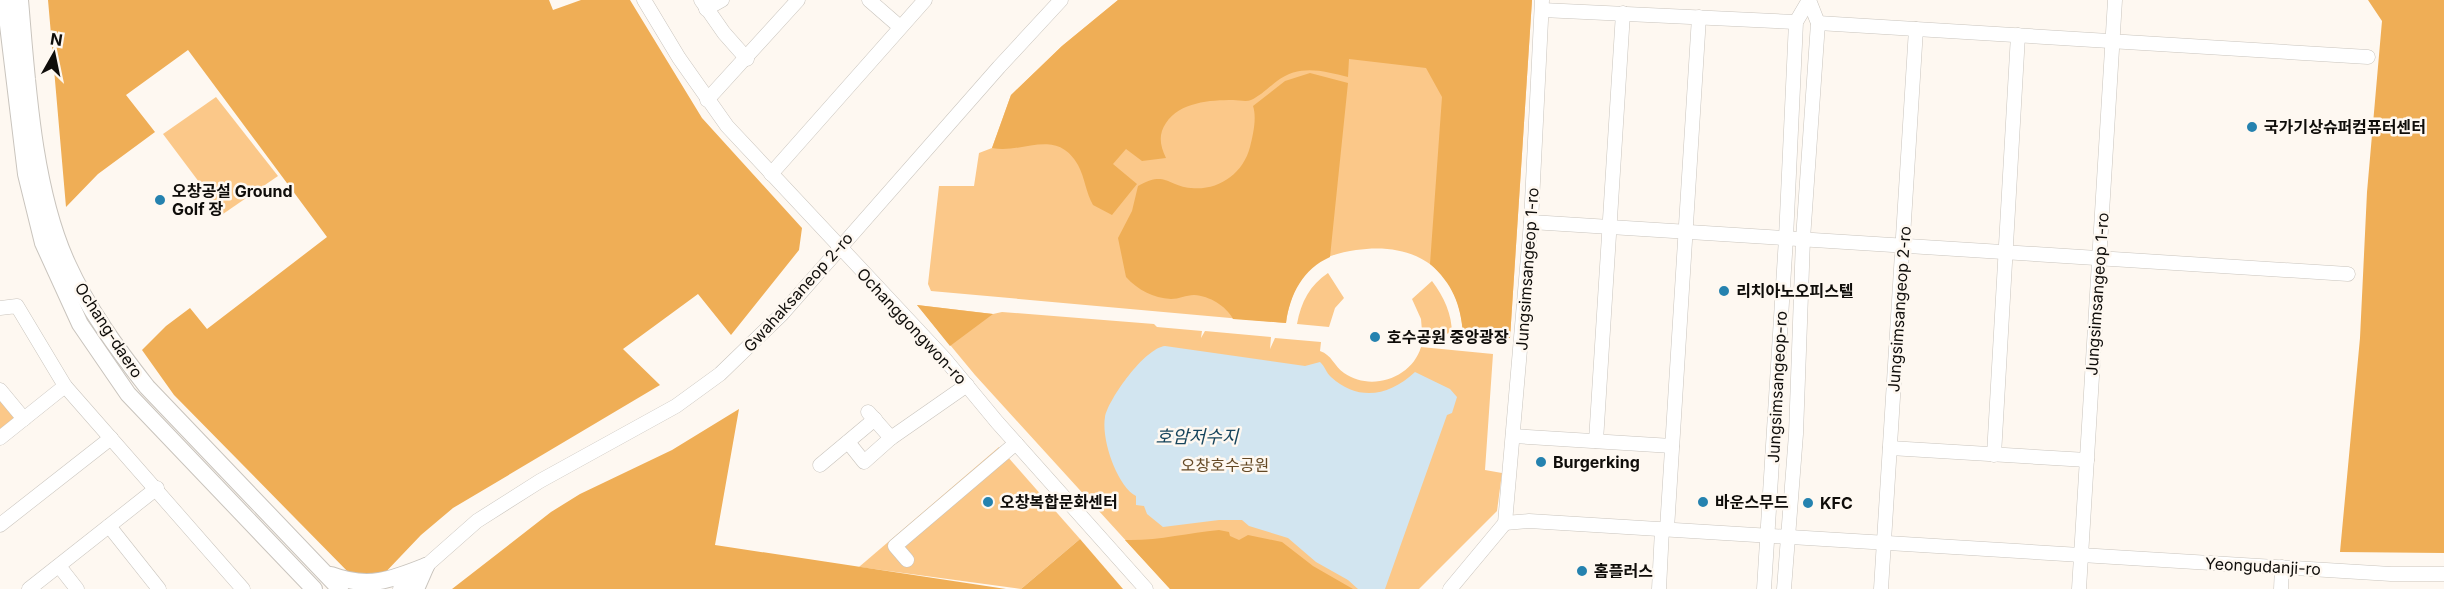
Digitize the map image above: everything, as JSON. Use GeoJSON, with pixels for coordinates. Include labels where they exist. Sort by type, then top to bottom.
{"type":"FeatureCollection","features":[{"type":"Feature","properties":{"kind":"main road","name":"Ochang-daero"},"geometry":{"type":"LineString","coordinates":[[4,0],[26,174],[43,243],[80,324],[128,394],[312,588]]}},
{"type":"Feature","properties":{"kind":"main road","name":"Ochang-daero"},"geometry":{"type":"LineString","coordinates":[[20,0],[26,71],[42,181],[67,263],[77,282],[119,351],[147,387],[340,589]]}},
{"type":"Feature","properties":{"kind":"main road"},"geometry":{"type":"LineString","coordinates":[[322,569],[357,586],[373,585],[426,566]]}},
{"type":"Feature","properties":{"kind":"main road"},"geometry":{"type":"LineString","coordinates":[[416,589],[426,566]]}},
{"type":"Feature","properties":{"kind":"street","name":"Ochanggongwon-ro"},"geometry":{"type":"LineString","coordinates":[[644,0],[707,100],[838,248],[944,358],[1146,589]]}},
{"type":"Feature","properties":{"kind":"street"},"geometry":{"type":"LineString","coordinates":[[722,0],[704,4],[747,59]]}},
{"type":"Feature","properties":{"kind":"street"},"geometry":{"type":"LineString","coordinates":[[707,100],[747,59],[798,0]]}},
{"type":"Feature","properties":{"kind":"street"},"geometry":{"type":"LineString","coordinates":[[869,0],[900,27]]}},
{"type":"Feature","properties":{"kind":"street"},"geometry":{"type":"LineString","coordinates":[[771,174],[925,0]]}},
{"type":"Feature","properties":{"kind":"street","name":"Gwahaksaneop 2-ro"},"geometry":{"type":"LineString","coordinates":[[400,589],[477,520],[540,481],[657,418],[698,392],[720,374],[782,314],[838,248],[1061,0]]}},
{"type":"Feature","properties":{"kind":"street","name":"Jungsimsangeop-ro"},"geometry":{"type":"LineString","coordinates":[[1764,589],[1786,238],[1796,22],[1809,0]]}},
{"type":"Feature","properties":{"kind":"street","name":"Jungsimsangeop-ro"},"geometry":{"type":"LineString","coordinates":[[1784,589],[1796,434],[1803,240],[1818,23],[1809,0]]}},
{"type":"Feature","properties":{"kind":"street","name":"Jungsimsangeop 1-ro"},"geometry":{"type":"LineString","coordinates":[[2079,589],[2115,0]]}},
{"type":"Feature","properties":{"kind":"street"},"geometry":{"type":"LineString","coordinates":[[1542,5],[1623,13],[1796,22]]}},
{"type":"Feature","properties":{"kind":"street","name":"Jungsimsangeop 1-ro"},"geometry":{"type":"LineString","coordinates":[[1505,523],[1531,222],[1542,5]]}},
{"type":"Feature","properties":{"kind":"street"},"geometry":{"type":"LineString","coordinates":[[1596,441],[1623,13]]}},
{"type":"Feature","properties":{"kind":"street"},"geometry":{"type":"LineString","coordinates":[[1659,589],[1672,446],[1699,17]]}},
{"type":"Feature","properties":{"kind":"street"},"geometry":{"type":"LineString","coordinates":[[1818,23],[2368,57]]}},
{"type":"Feature","properties":{"kind":"street","name":"Jungsimsangeop 2-ro"},"geometry":{"type":"LineString","coordinates":[[1881,589],[1916,29]]}},
{"type":"Feature","properties":{"kind":"street"},"geometry":{"type":"LineString","coordinates":[[1994,455],[2018,35]]}},
{"type":"Feature","properties":{"kind":"street"},"geometry":{"type":"LineString","coordinates":[[1531,222],[2348,274]]}},
{"type":"Feature","properties":{"kind":"street"},"geometry":{"type":"LineString","coordinates":[[0,308],[17,306],[65,386],[157,488],[243,589]]}},
{"type":"Feature","properties":{"kind":"street"},"geometry":{"type":"LineString","coordinates":[[848,442],[864,462],[891,438],[967,385]]}},
{"type":"Feature","properties":{"kind":"street"},"geometry":{"type":"LineString","coordinates":[[0,438],[65,386]]}},
{"type":"Feature","properties":{"kind":"street"},"geometry":{"type":"LineString","coordinates":[[0,390],[24,419]]}},
{"type":"Feature","properties":{"kind":"street"},"geometry":{"type":"LineString","coordinates":[[820,465],[848,442],[872,416],[891,438]]}},
{"type":"Feature","properties":{"kind":"street"},"geometry":{"type":"LineString","coordinates":[[1513,436],[1672,446]]}},
{"type":"Feature","properties":{"kind":"street"},"geometry":{"type":"LineString","coordinates":[[0,525],[111,438]]}},
{"type":"Feature","properties":{"kind":"street"},"geometry":{"type":"LineString","coordinates":[[907,560],[895,546],[1016,443]]}},
{"type":"Feature","properties":{"kind":"street"},"geometry":{"type":"LineString","coordinates":[[1890,448],[2087,460]]}},
{"type":"Feature","properties":{"kind":"street"},"geometry":{"type":"LineString","coordinates":[[29,589],[157,488]]}},
{"type":"Feature","properties":{"kind":"street"},"geometry":{"type":"LineString","coordinates":[[1450,589],[1505,523],[1529,521],[2081,556]]}},
{"type":"Feature","properties":{"kind":"street"},"geometry":{"type":"LineString","coordinates":[[109,526],[159,589]]}},
{"type":"Feature","properties":{"kind":"street","name":"Yeongudanji-ro"},"geometry":{"type":"LineString","coordinates":[[2081,556],[2409,575],[2444,574]]}},
{"type":"Feature","properties":{"kind":"street"},"geometry":{"type":"LineString","coordinates":[[59,566],[77,589]]}},
{"type":"Feature","properties":{"kind":"street"},"geometry":{"type":"LineString","coordinates":[[2281,589],[2282,567]]}},
{"type":"Feature","properties":{"kind":"green space"},"geometry":{"type":"Polygon","coordinates":[[[1118,0],[1532,0],[1510,338],[1463,334],[1454,293],[1444,277],[1431,265],[1416,256],[1398,250],[1378,248],[1338,254],[1325,258],[1315,265],[1305,274],[1297,287],[1286,323],[931,291],[928,284],[939,186],[974,186],[979,153],[992,148],[1011,95],[1062,46],[1118,0]]]}},
{"type":"Feature","properties":{"kind":"green space"},"geometry":{"type":"Polygon","coordinates":[[[216,97],[278,176],[223,214],[163,134],[216,97]]]}},
{"type":"Feature","properties":{"kind":"green space"},"geometry":{"type":"Polygon","coordinates":[[[1328,273],[1344,298],[1335,308],[1329,327],[1297,324],[1307,295],[1328,273]]]}},
{"type":"Feature","properties":{"kind":"green space"},"geometry":{"type":"Polygon","coordinates":[[[1432,281],[1446,306],[1451,320],[1452,334],[1422,331],[1421,319],[1412,299],[1432,281]]]}},
{"type":"Feature","properties":{"kind":"green space","name":"오창호수공원"},"geometry":{"type":"Polygon","coordinates":[[[917,305],[993,314],[1002,312],[1154,324],[1157,327],[1202,331],[1201,338],[1205,331],[1271,337],[1270,349],[1275,338],[1321,342],[1320,351],[1344,373],[1355,379],[1366,381],[1389,379],[1400,374],[1416,358],[1421,347],[1493,354],[1485,470],[1502,473],[1497,511],[1419,589],[1170,589],[975,375],[917,305]]]}},
{"type":"Feature","properties":{"kind":"green space"},"geometry":{"type":"Polygon","coordinates":[[[0,390],[24,419],[0,438],[0,390]]]}},
{"type":"Feature","properties":{"kind":"green space"},"geometry":{"type":"Polygon","coordinates":[[[999,447],[1080,539],[1021,589],[859,567],[999,447]]]}},
{"type":"Feature","properties":{"kind":"shaded area"},"geometry":{"type":"Polygon","coordinates":[[[48,0],[549,0],[553,10],[581,0],[630,0],[702,118],[802,228],[799,250],[731,335],[698,294],[623,349],[660,385],[453,508],[421,535],[380,578],[355,579],[174,395],[142,350],[166,326],[190,308],[207,329],[327,237],[188,50],[126,95],[155,132],[98,174],[66,207],[48,0]]]}},
{"type":"Feature","properties":{"kind":"shaded area"},"geometry":{"type":"Polygon","coordinates":[[[1118,0],[1532,0],[1510,338],[1463,334],[1454,295],[1438,271],[1430,264],[1442,97],[1426,68],[1349,59],[1348,77],[1312,70],[1294,72],[1251,100],[1215,101],[1187,106],[1172,116],[1163,127],[1161,140],[1166,158],[1142,161],[1126,149],[1113,164],[1137,184],[1112,215],[1093,205],[1078,165],[1060,147],[1039,144],[1016,148],[992,148],[1011,95],[1062,46],[1118,0]]]}},
{"type":"Feature","properties":{"kind":"shaded area"},"geometry":{"type":"Polygon","coordinates":[[[2368,0],[2444,0],[2444,553],[2340,552],[2360,338],[2367,192],[2382,21],[2368,0]]]}},
{"type":"Feature","properties":{"kind":"shaded area"},"geometry":{"type":"Polygon","coordinates":[[[1310,73],[1348,83],[1330,257],[1312,268],[1299,284],[1291,302],[1286,323],[1233,319],[1222,306],[1206,297],[1194,295],[1174,299],[1164,298],[1146,293],[1136,286],[1126,277],[1118,238],[1132,211],[1138,186],[1147,181],[1161,179],[1183,187],[1201,188],[1211,187],[1228,179],[1247,157],[1255,121],[1253,106],[1285,81],[1310,73]]]}},
{"type":"Feature","properties":{"kind":"shaded area"},"geometry":{"type":"Polygon","coordinates":[[[917,305],[984,313],[993,314],[950,346],[917,305]]]}},
{"type":"Feature","properties":{"kind":"shaded area"},"geometry":{"type":"Polygon","coordinates":[[[739,409],[715,545],[1006,589],[452,589],[551,512],[580,494],[672,450],[739,409]]]}},
{"type":"Feature","properties":{"kind":"shaded area"},"geometry":{"type":"Polygon","coordinates":[[[1219,530],[1229,532],[1230,536],[1239,540],[1248,535],[1282,542],[1313,566],[1353,589],[1170,589],[1125,540],[1219,530]]]}},
{"type":"Feature","properties":{"kind":"shaded area"},"geometry":{"type":"Polygon","coordinates":[[[1080,539],[1123,589],[1021,589],[1080,539]]]}},
{"type":"Feature","properties":{"kind":"water","name":"호암저수지"},"geometry":{"type":"Polygon","coordinates":[[[1165,346],[1305,366],[1320,362],[1329,375],[1342,385],[1363,393],[1384,391],[1415,372],[1450,389],[1457,397],[1452,413],[1447,415],[1385,589],[1358,589],[1348,580],[1316,562],[1288,538],[1249,526],[1242,520],[1219,520],[1163,527],[1147,514],[1144,506],[1136,505],[1136,496],[1123,483],[1112,461],[1105,437],[1105,417],[1113,398],[1138,364],[1157,349],[1165,346]]]}},
{"type":"Feature","properties":{"kind":"place","name":"국가기상슈퍼컴퓨터센터"},"geometry":{"type":"Point","coordinates":[2252,127]}},
{"type":"Feature","properties":{"kind":"place","name":"오창공설 Ground Golf 장"},"geometry":{"type":"Point","coordinates":[160,200]}},
{"type":"Feature","properties":{"kind":"place","name":"리치아노오피스텔"},"geometry":{"type":"Point","coordinates":[1724,291]}},
{"type":"Feature","properties":{"kind":"place","name":"호수공원 중앙광장"},"geometry":{"type":"Point","coordinates":[1375,337]}},
{"type":"Feature","properties":{"kind":"place","name":"Burgerking"},"geometry":{"type":"Point","coordinates":[1541,462]}},
{"type":"Feature","properties":{"kind":"place","name":"오창복합문화센터"},"geometry":{"type":"Point","coordinates":[988,502]}},
{"type":"Feature","properties":{"kind":"place","name":"바운스무드"},"geometry":{"type":"Point","coordinates":[1703,502]}},
{"type":"Feature","properties":{"kind":"place","name":"KFC"},"geometry":{"type":"Point","coordinates":[1808,503]}},
{"type":"Feature","properties":{"kind":"place","name":"홈플러스"},"geometry":{"type":"Point","coordinates":[1582,571]}}]}
